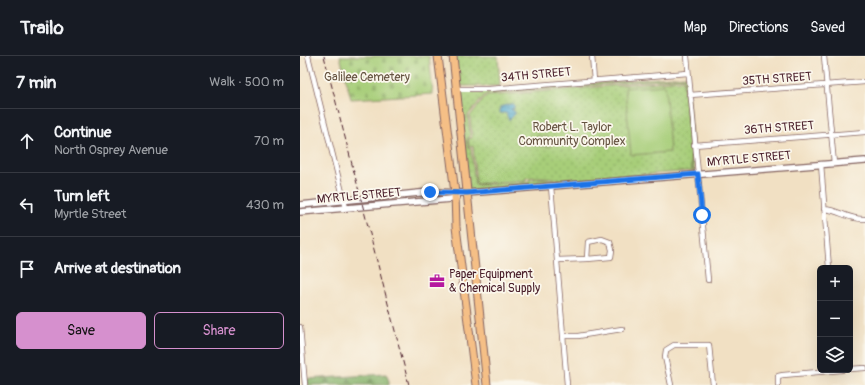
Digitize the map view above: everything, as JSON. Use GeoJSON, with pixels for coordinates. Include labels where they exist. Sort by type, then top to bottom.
{"type":"FeatureCollection","features":[{"type":"Feature","properties":{"kind":"main road"},"geometry":{"type":"LineString","coordinates":[[438,56],[455,195],[456,227],[476,385]]}},
{"type":"Feature","properties":{"kind":"main road"},"geometry":{"type":"LineString","coordinates":[[452,56],[457,89],[487,385]]}},
{"type":"Feature","properties":{"kind":"street"},"geometry":{"type":"LineString","coordinates":[[308,56],[346,208]]}},
{"type":"Feature","properties":{"kind":"street"},"geometry":{"type":"LineString","coordinates":[[592,56],[594,81]]}},
{"type":"Feature","properties":{"kind":"street"},"geometry":{"type":"LineString","coordinates":[[687,56],[694,145],[708,280]]}},
{"type":"Feature","properties":{"kind":"street"},"geometry":{"type":"LineString","coordinates":[[824,56],[834,164]]}},
{"type":"Feature","properties":{"kind":"street","name":"34TH STREET"},"geometry":{"type":"LineString","coordinates":[[457,89],[489,89],[688,73]]}},
{"type":"Feature","properties":{"kind":"street","name":"35TH STREET"},"geometry":{"type":"LineString","coordinates":[[690,95],[865,82]]}},
{"type":"Feature","properties":{"kind":"street","name":"36TH STREET"},"geometry":{"type":"LineString","coordinates":[[694,145],[865,132]]}},
{"type":"Feature","properties":{"kind":"street","name":"MYRTLE STREET"},"geometry":{"type":"LineString","coordinates":[[300,212],[400,204],[467,193],[865,161]]}},
{"type":"Feature","properties":{"kind":"street"},"geometry":{"type":"LineString","coordinates":[[821,164],[829,265]]}},
{"type":"Feature","properties":{"kind":"street"},"geometry":{"type":"LineString","coordinates":[[551,186],[567,385]]}},
{"type":"Feature","properties":{"kind":"street","name":"MYRTLE STREET"},"geometry":{"type":"LineString","coordinates":[[300,205],[430,192],[455,195]]}},
{"type":"Feature","properties":{"kind":"street"},"geometry":{"type":"LineString","coordinates":[[824,209],[834,210],[851,219],[865,218]]}},
{"type":"Feature","properties":{"kind":"street"},"geometry":{"type":"LineString","coordinates":[[557,260],[587,259],[611,257],[612,250],[610,242],[602,240],[588,242],[587,259]]}},
{"type":"Feature","properties":{"kind":"street"},"geometry":{"type":"LineString","coordinates":[[300,327],[304,385]]}},
{"type":"Feature","properties":{"kind":"street"},"geometry":{"type":"LineString","coordinates":[[563,336],[578,336],[622,329]]}},
{"type":"Feature","properties":{"kind":"street"},"geometry":{"type":"LineString","coordinates":[[671,385],[665,357],[666,350],[674,346],[709,345],[713,385]]}},
{"type":"Feature","properties":{"kind":"street"},"geometry":{"type":"LineString","coordinates":[[853,369],[865,368]]}},
{"type":"Feature","properties":{"kind":"street"},"geometry":{"type":"LineString","coordinates":[[778,385],[778,376],[817,372]]}},
{"type":"Feature","properties":{"kind":"green space","name":"Galilee Cemetery"},"geometry":{"type":"Polygon","coordinates":[[[340,56],[429,56],[433,94],[351,99],[340,56]]]}},
{"type":"Feature","properties":{"kind":"green space"},"geometry":{"type":"Polygon","coordinates":[[[455,56],[498,56],[500,86],[459,86],[455,56]]]}},
{"type":"Feature","properties":{"kind":"green space"},"geometry":{"type":"Polygon","coordinates":[[[686,76],[695,172],[693,172],[684,78],[486,94],[468,115],[470,136],[467,139],[468,147],[471,148],[475,185],[526,182],[540,178],[565,183],[469,191],[460,91],[489,91],[686,76]]]}},
{"type":"Feature","properties":{"kind":"green space","name":"Robert L. Taylor Community Complex"},"geometry":{"type":"Polygon","coordinates":[[[683,80],[692,171],[565,181],[536,177],[526,178],[526,180],[476,184],[473,146],[469,146],[468,138],[472,138],[470,116],[486,96],[683,80]]]}},
{"type":"Feature","properties":{"kind":"green space"},"geometry":{"type":"Polygon","coordinates":[[[665,85],[670,152],[631,155],[625,88],[665,85]]]}},
{"type":"Feature","properties":{"kind":"green space"},"geometry":{"type":"Polygon","coordinates":[[[537,136],[552,138],[551,147],[535,145],[537,136]]]}},
{"type":"Feature","properties":{"kind":"green space"},"geometry":{"type":"Polygon","coordinates":[[[386,374],[389,385],[307,385],[306,379],[386,374]]]}},
{"type":"Feature","properties":{"kind":"water"},"geometry":{"type":"Polygon","coordinates":[[[514,104],[514,109],[511,109],[516,113],[509,120],[506,113],[500,113],[500,107],[514,104]]]}},
{"type":"Feature","properties":{"kind":"railway"},"geometry":{"type":"LineString","coordinates":[[324,56],[409,385]]}},
{"type":"Feature","properties":{"kind":"place","name":"Paper Equipment & Chemical Supply"},"geometry":{"type":"Point","coordinates":[437,281]}},
{"type":"Feature","properties":{"kind":"route"},"geometry":{"type":"LineString","coordinates":[[430,192],[467,193],[698,174],[702,215]]}}]}
